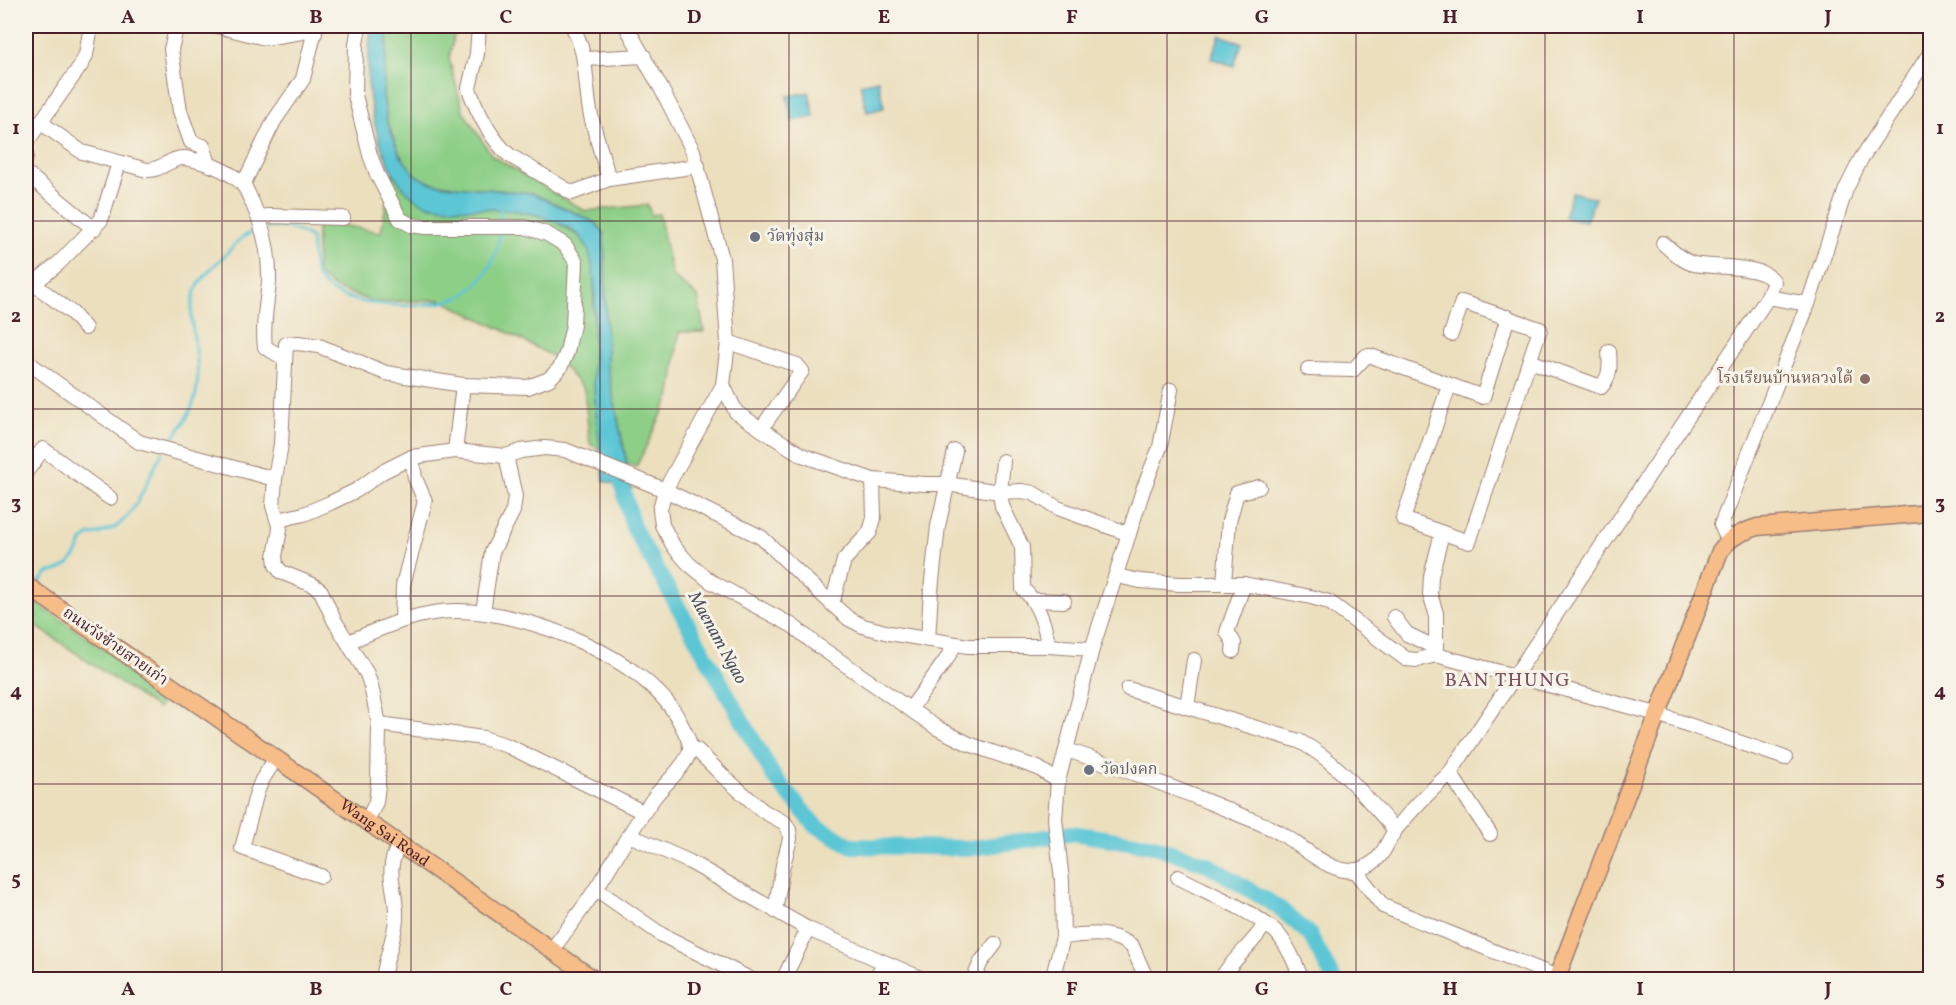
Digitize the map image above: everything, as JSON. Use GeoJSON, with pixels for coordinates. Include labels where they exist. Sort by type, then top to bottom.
{"type":"FeatureCollection","features":[{"type":"Feature","properties":{"kind":"main road"},"geometry":{"type":"LineString","coordinates":[[1557,978],[1720,551],[1728,540],[1739,533],[1757,527],[1930,513]]}},
{"type":"Feature","properties":{"kind":"main road","name":"ถนนวังซ้ายสายเก่า"},"geometry":{"type":"LineString","coordinates":[[31,589],[175,688]]}},
{"type":"Feature","properties":{"kind":"main road","name":"Wang Sai Road"},"geometry":{"type":"LineString","coordinates":[[175,688],[595,980]]}},
{"type":"Feature","properties":{"kind":"street"},"geometry":{"type":"LineString","coordinates":[[26,143],[81,65],[86,55],[91,26]]}},
{"type":"Feature","properties":{"kind":"street"},"geometry":{"type":"LineString","coordinates":[[177,26],[171,49],[182,119],[191,142],[203,146],[209,164]]}},
{"type":"Feature","properties":{"kind":"street"},"geometry":{"type":"LineString","coordinates":[[218,26],[265,38],[315,29],[303,79],[274,121],[243,185]]}},
{"type":"Feature","properties":{"kind":"street"},"geometry":{"type":"LineString","coordinates":[[359,26],[355,94],[370,155],[400,219],[411,225],[425,227],[525,227],[547,234],[565,245],[576,262],[575,304],[567,352],[560,368],[549,379],[528,387],[463,385],[386,373],[319,346],[286,344],[281,444],[273,506],[280,529],[275,556],[276,565],[280,572],[314,585],[321,591],[367,674],[379,724],[376,802],[367,821]]}},
{"type":"Feature","properties":{"kind":"street"},"geometry":{"type":"LineString","coordinates":[[479,26],[477,54],[469,88],[494,139],[509,155],[572,193],[609,178],[698,166]]}},
{"type":"Feature","properties":{"kind":"street"},"geometry":{"type":"LineString","coordinates":[[572,26],[585,59],[586,88],[609,178]]}},
{"type":"Feature","properties":{"kind":"street"},"geometry":{"type":"LineString","coordinates":[[626,26],[693,151],[722,259],[728,342],[723,385],[665,490],[660,509],[662,525],[674,547],[689,564],[710,581],[794,626],[814,644],[911,708],[937,728],[954,737],[1038,768],[1058,781]]}},
{"type":"Feature","properties":{"kind":"street"},"geometry":{"type":"LineString","coordinates":[[1728,540],[1721,525],[1808,304],[1846,189],[1861,159],[1930,53]]}},
{"type":"Feature","properties":{"kind":"street"},"geometry":{"type":"LineString","coordinates":[[585,59],[644,56]]}},
{"type":"Feature","properties":{"kind":"street"},"geometry":{"type":"LineString","coordinates":[[40,122],[82,152],[147,170],[155,170],[174,159],[183,158],[209,164],[243,185],[262,225],[268,245],[269,280],[265,347],[285,359]]}},
{"type":"Feature","properties":{"kind":"street"},"geometry":{"type":"LineString","coordinates":[[26,153],[26,158]]}},
{"type":"Feature","properties":{"kind":"street"},"geometry":{"type":"LineString","coordinates":[[85,328],[72,314],[30,287],[59,263],[101,220],[119,162]]}},
{"type":"Feature","properties":{"kind":"street"},"geometry":{"type":"LineString","coordinates":[[26,173],[94,229]]}},
{"type":"Feature","properties":{"kind":"street"},"geometry":{"type":"LineString","coordinates":[[262,225],[269,216],[343,218]]}},
{"type":"Feature","properties":{"kind":"street"},"geometry":{"type":"LineString","coordinates":[[1067,750],[1167,784],[1280,832],[1311,854],[1337,868],[1354,870],[1372,863],[1383,853],[1395,830],[1450,773],[1768,297],[1774,282],[1766,274],[1745,269],[1694,264],[1685,261],[1663,243]]}},
{"type":"Feature","properties":{"kind":"street"},"geometry":{"type":"LineString","coordinates":[[1768,297],[1808,304]]}},
{"type":"Feature","properties":{"kind":"street"},"geometry":{"type":"LineString","coordinates":[[1449,386],[1403,519],[1469,542],[1540,329],[1462,302],[1451,334]]}},
{"type":"Feature","properties":{"kind":"street"},"geometry":{"type":"LineString","coordinates":[[1308,369],[1353,370],[1366,356],[1371,356],[1483,397],[1508,317]]}},
{"type":"Feature","properties":{"kind":"street"},"geometry":{"type":"LineString","coordinates":[[728,342],[797,365],[802,371],[761,429]]}},
{"type":"Feature","properties":{"kind":"street"},"geometry":{"type":"LineString","coordinates":[[1530,361],[1601,387],[1610,370],[1609,351]]}},
{"type":"Feature","properties":{"kind":"street"},"geometry":{"type":"LineString","coordinates":[[26,361],[139,442],[275,479]]}},
{"type":"Feature","properties":{"kind":"street"},"geometry":{"type":"LineString","coordinates":[[454,452],[463,385]]}},
{"type":"Feature","properties":{"kind":"street"},"geometry":{"type":"LineString","coordinates":[[723,385],[736,412],[802,455],[873,480],[948,484],[1000,492],[1033,493],[1058,508],[1129,534]]}},
{"type":"Feature","properties":{"kind":"street"},"geometry":{"type":"LineString","coordinates":[[1052,980],[1064,937],[1062,882],[1055,819],[1058,781],[1092,649],[1160,447],[1171,390]]}},
{"type":"Feature","properties":{"kind":"street"},"geometry":{"type":"LineString","coordinates":[[278,520],[304,514],[330,503],[357,490],[382,472],[412,457],[454,452],[506,456],[521,451],[545,448],[565,450],[665,490],[761,537],[849,619],[863,626],[928,640],[987,648],[1048,646],[1092,649]]}},
{"type":"Feature","properties":{"kind":"street"},"geometry":{"type":"LineString","coordinates":[[26,472],[43,449],[110,498]]}},
{"type":"Feature","properties":{"kind":"street"},"geometry":{"type":"LineString","coordinates":[[928,640],[938,526],[955,451]]}},
{"type":"Feature","properties":{"kind":"street"},"geometry":{"type":"LineString","coordinates":[[483,612],[492,552],[513,511],[515,496],[506,456]]}},
{"type":"Feature","properties":{"kind":"street"},"geometry":{"type":"LineString","coordinates":[[402,620],[403,585],[424,501],[415,478],[412,457]]}},
{"type":"Feature","properties":{"kind":"street"},"geometry":{"type":"LineString","coordinates":[[1003,461],[1000,492],[1002,506],[1022,547],[1023,589],[1033,600],[1047,634],[1048,646]]}},
{"type":"Feature","properties":{"kind":"street"},"geometry":{"type":"LineString","coordinates":[[832,604],[843,560],[870,532],[874,518],[873,480]]}},
{"type":"Feature","properties":{"kind":"street"},"geometry":{"type":"LineString","coordinates":[[1224,583],[1230,521],[1237,493],[1259,487]]}},
{"type":"Feature","properties":{"kind":"street"},"geometry":{"type":"LineString","coordinates":[[1436,652],[1436,613],[1430,594],[1431,576],[1442,533]]}},
{"type":"Feature","properties":{"kind":"street"},"geometry":{"type":"LineString","coordinates":[[1117,576],[1140,581],[1179,584],[1244,584],[1311,597],[1329,603],[1406,659],[1417,660],[1436,652]]}},
{"type":"Feature","properties":{"kind":"street"},"geometry":{"type":"LineString","coordinates":[[1233,651],[1234,643],[1227,632],[1244,584]]}},
{"type":"Feature","properties":{"kind":"street"},"geometry":{"type":"LineString","coordinates":[[1033,600],[1064,601]]}},
{"type":"Feature","properties":{"kind":"street"},"geometry":{"type":"LineString","coordinates":[[348,642],[402,620],[454,611],[483,612],[554,631],[588,645],[618,662],[664,698],[677,716],[688,739],[690,750],[684,763],[643,812],[596,889],[552,950]]}},
{"type":"Feature","properties":{"kind":"street"},"geometry":{"type":"LineString","coordinates":[[1394,617],[1407,634],[1436,652],[1513,677],[1657,714],[1785,758]]}},
{"type":"Feature","properties":{"kind":"street"},"geometry":{"type":"LineString","coordinates":[[911,708],[955,644]]}},
{"type":"Feature","properties":{"kind":"street"},"geometry":{"type":"LineString","coordinates":[[1187,707],[1194,660]]}},
{"type":"Feature","properties":{"kind":"street"},"geometry":{"type":"LineString","coordinates":[[1128,690],[1288,737],[1306,745],[1359,789],[1395,830]]}},
{"type":"Feature","properties":{"kind":"street"},"geometry":{"type":"LineString","coordinates":[[379,724],[483,738],[508,746],[643,812]]}},
{"type":"Feature","properties":{"kind":"street"},"geometry":{"type":"LineString","coordinates":[[690,750],[697,750],[763,811],[785,823],[789,830],[790,839],[775,911]]}},
{"type":"Feature","properties":{"kind":"street"},"geometry":{"type":"LineString","coordinates":[[276,758],[257,792],[242,848],[321,876]]}},
{"type":"Feature","properties":{"kind":"street"},"geometry":{"type":"LineString","coordinates":[[1450,773],[1490,834]]}},
{"type":"Feature","properties":{"kind":"street"},"geometry":{"type":"LineString","coordinates":[[629,835],[690,862],[808,929],[926,980]]}},
{"type":"Feature","properties":{"kind":"street"},"geometry":{"type":"LineString","coordinates":[[383,980],[396,921],[391,874],[392,856],[400,843]]}},
{"type":"Feature","properties":{"kind":"street"},"geometry":{"type":"LineString","coordinates":[[1354,870],[1383,906],[1557,978]]}},
{"type":"Feature","properties":{"kind":"street"},"geometry":{"type":"LineString","coordinates":[[1178,877],[1265,924],[1277,933],[1299,970],[1301,980]]}},
{"type":"Feature","properties":{"kind":"street"},"geometry":{"type":"LineString","coordinates":[[596,889],[662,935],[752,980]]}},
{"type":"Feature","properties":{"kind":"street"},"geometry":{"type":"LineString","coordinates":[[1220,980],[1265,924]]}},
{"type":"Feature","properties":{"kind":"street"},"geometry":{"type":"LineString","coordinates":[[783,980],[808,929]]}},
{"type":"Feature","properties":{"kind":"street"},"geometry":{"type":"LineString","coordinates":[[1064,937],[1099,933],[1127,942],[1132,946],[1147,980]]}},
{"type":"Feature","properties":{"kind":"street"},"geometry":{"type":"LineString","coordinates":[[973,980],[981,962],[995,944]]}},
{"type":"Feature","properties":{"kind":"street"},"geometry":{"type":"LineString","coordinates":[[875,980],[884,963]]}},
{"type":"Feature","properties":{"kind":"green space"},"geometry":{"type":"Polygon","coordinates":[[[388,26],[456,26],[449,59],[463,111],[492,156],[585,211],[648,205],[651,215],[659,214],[672,276],[698,297],[704,332],[679,332],[671,395],[636,467],[627,463],[607,366],[604,233],[597,224],[531,193],[431,183],[415,175],[400,155],[387,122],[383,95],[388,26]]]}},
{"type":"Feature","properties":{"kind":"green space"},"geometry":{"type":"Polygon","coordinates":[[[392,173],[414,197],[432,206],[501,208],[537,214],[558,223],[583,239],[591,255],[594,276],[593,370],[601,450],[590,444],[584,389],[556,358],[441,300],[374,302],[335,288],[317,274],[317,221],[381,232],[392,173]]]}},
{"type":"Feature","properties":{"kind":"green space"},"geometry":{"type":"Polygon","coordinates":[[[26,596],[170,694],[158,709],[26,619],[26,596]]]}},
{"type":"Feature","properties":{"kind":"water"},"geometry":{"type":"Polygon","coordinates":[[[371,26],[388,26],[383,95],[387,122],[400,155],[415,175],[431,183],[531,193],[597,224],[604,234],[607,366],[632,489],[604,481],[594,382],[594,284],[589,253],[584,242],[569,229],[536,215],[507,210],[433,206],[417,200],[404,188],[393,173],[384,154],[373,115],[368,73],[371,26]]]}},
{"type":"Feature","properties":{"kind":"water"},"geometry":{"type":"Polygon","coordinates":[[[1220,35],[1242,43],[1234,66],[1211,58],[1220,35]]]}},
{"type":"Feature","properties":{"kind":"water"},"geometry":{"type":"Polygon","coordinates":[[[878,80],[884,108],[867,112],[860,84],[878,80]]]}},
{"type":"Feature","properties":{"kind":"water"},"geometry":{"type":"Polygon","coordinates":[[[809,92],[814,117],[792,121],[787,96],[809,92]]]}},
{"type":"Feature","properties":{"kind":"water"},"geometry":{"type":"Polygon","coordinates":[[[1572,192],[1595,198],[1586,221],[1564,218],[1572,192]]]}},
{"type":"Feature","properties":{"kind":"waterway"},"geometry":{"type":"LineString","coordinates":[[500,223],[501,206]]}},
{"type":"Feature","properties":{"kind":"waterway"},"geometry":{"type":"LineString","coordinates":[[267,228],[290,228],[311,238],[316,274],[325,286],[339,295],[358,301],[401,305],[440,303],[454,299],[473,288],[492,262],[500,230]]}},
{"type":"Feature","properties":{"kind":"waterway"},"geometry":{"type":"LineString","coordinates":[[168,444],[190,412],[197,390],[198,365],[192,316],[196,289],[236,244],[257,230]]}},
{"type":"Feature","properties":{"kind":"waterway"},"geometry":{"type":"LineString","coordinates":[[36,587],[47,573],[69,564],[83,540],[90,535],[116,527],[128,516],[162,452]]}},
{"type":"Feature","properties":{"kind":"waterway","name":"Maenam Ngao"},"geometry":{"type":"LineString","coordinates":[[617,466],[633,527],[774,777],[815,825],[852,846],[973,848],[1072,833],[1154,846],[1207,864],[1278,907],[1310,935],[1334,980]]}},
{"type":"Feature","properties":{"kind":"place","name":"วัดทุ่งสุ่ม"},"geometry":{"type":"Point","coordinates":[755,237]}},
{"type":"Feature","properties":{"kind":"place","name":"โรงเรียนบ้านหลวงใต้"},"geometry":{"type":"Point","coordinates":[1865,379]}},
{"type":"Feature","properties":{"kind":"place","name":"วัดปงคก"},"geometry":{"type":"Point","coordinates":[1089,770]}},
{"type":"Feature","properties":{"kind":"district","name":"BAN THUNG"},"geometry":{"type":"Point","coordinates":[1508,681]}}]}
